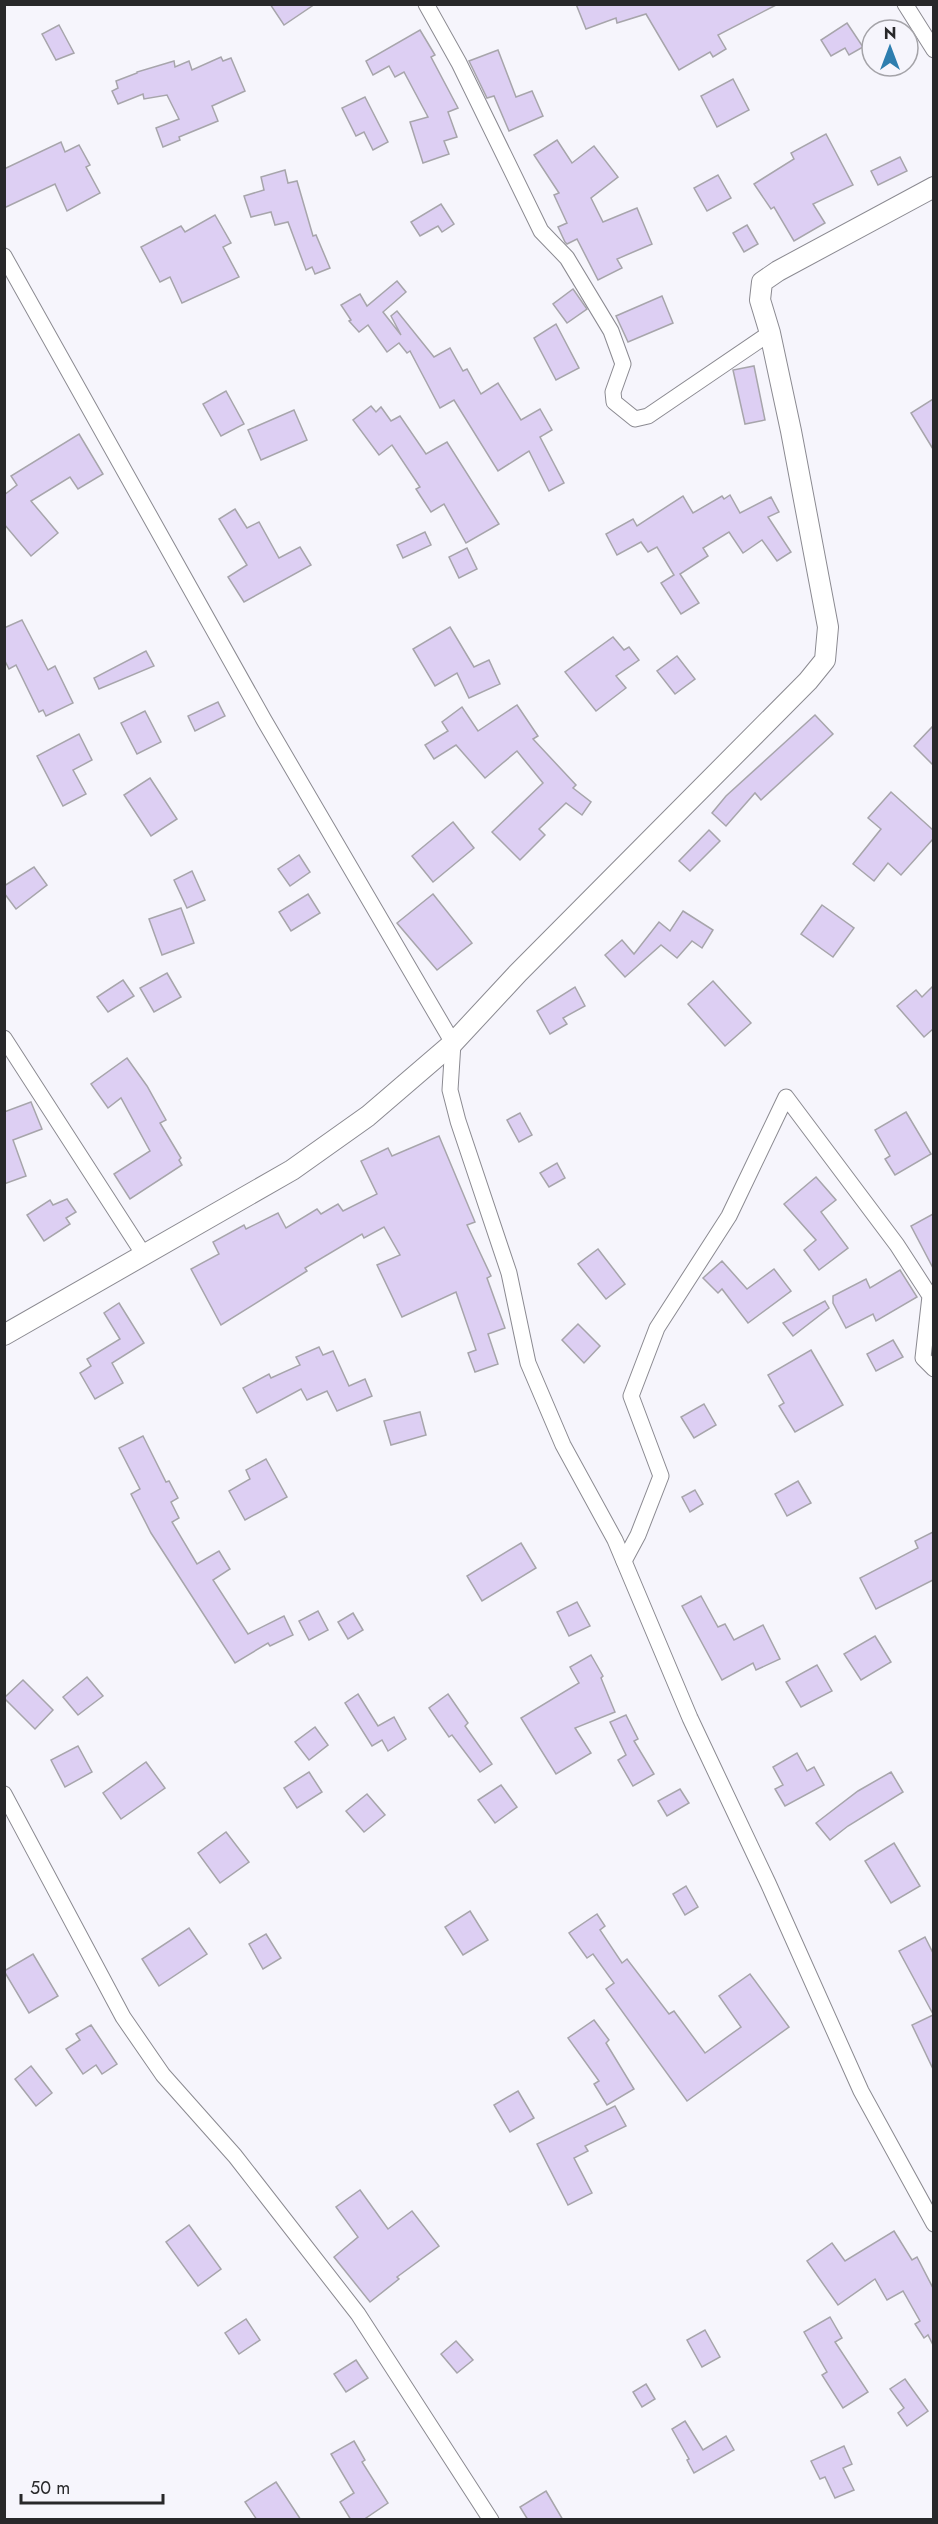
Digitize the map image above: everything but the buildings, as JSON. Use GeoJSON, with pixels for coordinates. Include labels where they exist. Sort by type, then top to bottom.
{"type":"FeatureCollection","features":[{"type":"Feature","properties":{"kind":"street"},"geometry":{"type":"LineString","coordinates":[[426,4],[459,63],[541,231],[567,258],[611,331],[623,364],[613,392],[614,402],[635,419],[648,416],[770,333]]}},
{"type":"Feature","properties":{"kind":"street"},"geometry":{"type":"LineString","coordinates":[[905,4],[933,50]]}},
{"type":"Feature","properties":{"kind":"street"},"geometry":{"type":"LineString","coordinates":[[4,1335],[292,1170],[368,1116],[453,1043],[518,973],[808,681],[825,660],[828,627],[770,333],[760,300],[762,282],[933,187]]}},
{"type":"Feature","properties":{"kind":"street"},"geometry":{"type":"LineString","coordinates":[[4,256],[264,720],[453,1043],[450,1090],[458,1121],[509,1273],[528,1363],[563,1445],[615,1540],[690,1718],[768,1883],[861,2091],[933,2224]]}},
{"type":"Feature","properties":{"kind":"street"},"geometry":{"type":"LineString","coordinates":[[4,1038],[144,1255]]}},
{"type":"Feature","properties":{"kind":"street"},"geometry":{"type":"LineString","coordinates":[[624,1561],[638,1535],[661,1476],[631,1396],[657,1328],[729,1216],[786,1097],[897,1245],[930,1296],[923,1358],[933,1369]]}},
{"type":"Feature","properties":{"kind":"street"},"geometry":{"type":"LineString","coordinates":[[4,1794],[123,2017],[163,2075],[235,2156],[358,2314],[491,2520]]}}]}
